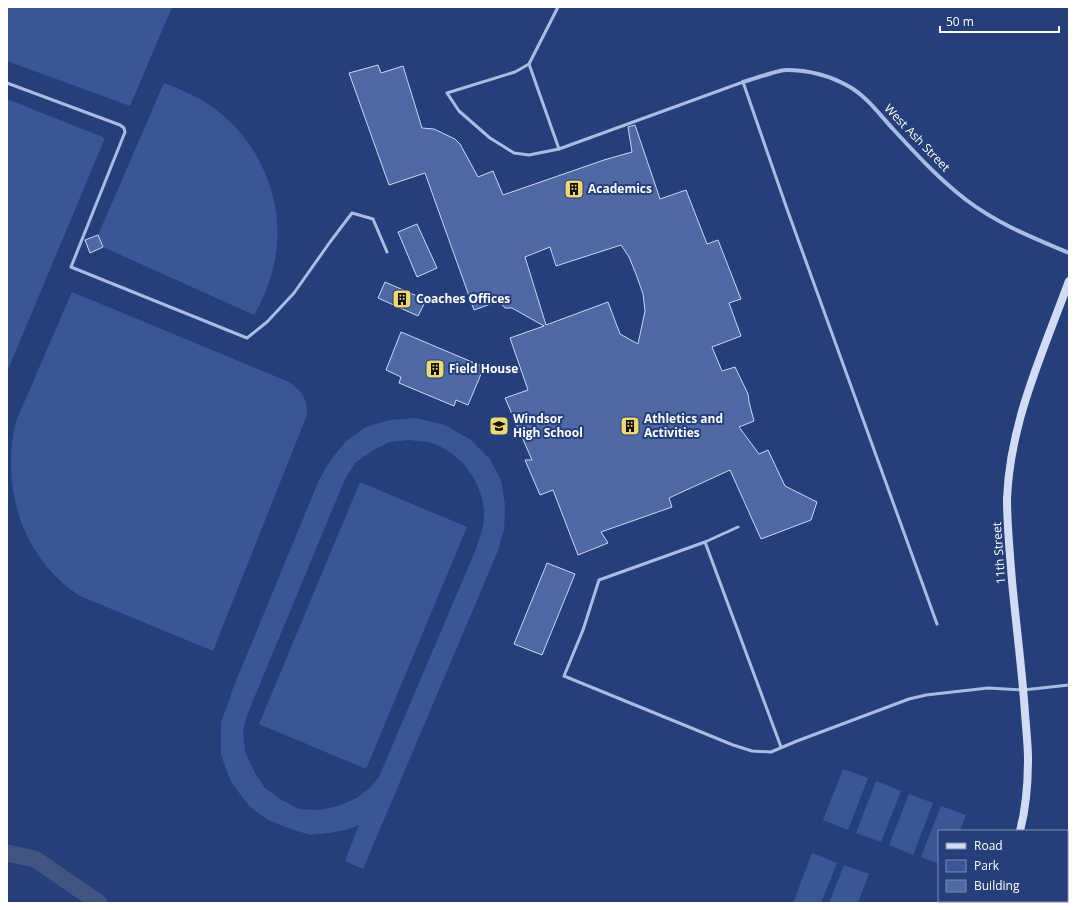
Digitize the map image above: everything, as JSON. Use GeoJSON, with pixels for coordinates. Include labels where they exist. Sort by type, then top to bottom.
{"type":"FeatureCollection","features":[{"type":"Feature","properties":{"kind":"street","name":"West Ash Street"},"geometry":{"type":"LineString","coordinates":[[743,82],[785,70],[807,71],[830,77],[851,87],[862,96],[912,149],[964,199],[1011,228],[1069,253]]}},
{"type":"Feature","properties":{"kind":"street","name":"11th Street"},"geometry":{"type":"LineString","coordinates":[[1020,830],[1024,816],[1028,758],[1009,542],[1007,499],[1011,462],[1018,424],[1030,386],[1069,281]]}},
{"type":"Feature","properties":{"kind":"lane"},"geometry":{"type":"LineString","coordinates":[[558,7],[529,64],[515,72],[448,93],[459,111],[490,138],[514,153],[529,155],[559,149],[743,82],[787,210],[937,624]]}},
{"type":"Feature","properties":{"kind":"lane"},"geometry":{"type":"LineString","coordinates":[[529,64],[559,149]]}},
{"type":"Feature","properties":{"kind":"lane"},"geometry":{"type":"LineString","coordinates":[[7,83],[120,125],[124,128],[125,132],[71,267],[247,338],[267,322],[294,293],[352,213],[373,219],[387,252]]}},
{"type":"Feature","properties":{"kind":"lane"},"geometry":{"type":"LineString","coordinates":[[738,527],[705,542],[599,580],[583,630],[564,676],[743,748],[752,751],[771,752],[909,699],[926,695],[988,688],[1023,690],[1069,685]]}},
{"type":"Feature","properties":{"kind":"lane"},"geometry":{"type":"LineString","coordinates":[[705,542],[781,747]]}},
{"type":"Feature","properties":{"kind":"green space"},"geometry":{"type":"Polygon","coordinates":[[[8,7],[172,7],[130,106],[7,61],[8,7]]]}},
{"type":"Feature","properties":{"kind":"green space"},"geometry":{"type":"Polygon","coordinates":[[[164,83],[208,104],[226,118],[242,134],[255,153],[265,174],[273,196],[277,218],[277,241],[271,277],[264,296],[254,315],[103,247],[98,235],[164,83]]]}},
{"type":"Feature","properties":{"kind":"green space"},"geometry":{"type":"Polygon","coordinates":[[[7,99],[105,138],[7,372],[7,99]]]}},
{"type":"Feature","properties":{"kind":"green space"},"geometry":{"type":"Polygon","coordinates":[[[72,292],[289,382],[305,399],[307,415],[213,651],[80,596],[60,581],[43,562],[30,542],[20,519],[14,495],[11,471],[12,446],[16,421],[72,292]]]}},
{"type":"Feature","properties":{"kind":"green space"},"geometry":{"type":"Polygon","coordinates":[[[416,418],[445,425],[471,440],[489,458],[501,480],[505,505],[504,530],[497,553],[363,869],[345,861],[359,825],[346,830],[310,835],[268,820],[249,806],[231,782],[221,755],[221,723],[234,686],[319,480],[330,461],[346,441],[366,427],[390,420],[416,418]],[[409,440],[389,442],[372,451],[355,463],[345,479],[247,715],[243,732],[245,752],[255,773],[265,788],[280,799],[299,809],[319,810],[338,806],[357,798],[371,787],[379,777],[481,534],[484,519],[484,506],[476,482],[469,471],[461,461],[440,446],[428,442],[409,440]]]}},
{"type":"Feature","properties":{"kind":"green space"},"geometry":{"type":"Polygon","coordinates":[[[360,482],[467,527],[366,769],[259,724],[360,482]]]}},
{"type":"Feature","properties":{"kind":"green space"},"geometry":{"type":"Polygon","coordinates":[[[843,769],[868,778],[848,830],[823,820],[843,769]]]}},
{"type":"Feature","properties":{"kind":"green space"},"geometry":{"type":"Polygon","coordinates":[[[876,781],[901,791],[881,842],[856,833],[876,781]]]}},
{"type":"Feature","properties":{"kind":"green space"},"geometry":{"type":"Polygon","coordinates":[[[909,794],[933,803],[913,855],[889,845],[909,794]]]}},
{"type":"Feature","properties":{"kind":"green space"},"geometry":{"type":"Polygon","coordinates":[[[941,806],[966,815],[960,830],[938,830],[938,864],[921,857],[941,806]]]}},
{"type":"Feature","properties":{"kind":"green space"},"geometry":{"type":"Polygon","coordinates":[[[812,853],[837,863],[821,903],[793,903],[812,853]]]}},
{"type":"Feature","properties":{"kind":"green space"},"geometry":{"type":"Polygon","coordinates":[[[844,865],[869,874],[858,903],[829,903],[844,865]]]}},
{"type":"Feature","properties":{"kind":"building"},"geometry":{"type":"Polygon","coordinates":[[[378,65],[381,73],[403,66],[422,128],[434,129],[455,139],[460,144],[478,177],[493,171],[503,195],[604,160],[632,152],[628,127],[635,125],[660,199],[686,190],[707,244],[718,240],[741,299],[729,303],[741,336],[712,347],[722,371],[735,367],[748,394],[754,421],[739,427],[759,454],[768,450],[785,486],[817,502],[811,520],[761,539],[730,470],[669,498],[672,507],[601,532],[608,543],[578,555],[553,490],[540,495],[525,460],[532,460],[505,398],[528,390],[510,338],[544,326],[512,308],[505,308],[499,301],[474,310],[425,173],[389,185],[349,73],[378,65]],[[621,245],[556,266],[550,247],[525,257],[546,325],[608,302],[620,334],[638,344],[645,311],[643,294],[629,257],[621,245]]]}},
{"type":"Feature","properties":{"kind":"building"},"geometry":{"type":"Polygon","coordinates":[[[417,224],[437,268],[417,277],[398,232],[417,224]]]}},
{"type":"Feature","properties":{"kind":"building"},"geometry":{"type":"Polygon","coordinates":[[[98,235],[103,247],[90,253],[85,240],[98,235]]]}},
{"type":"Feature","properties":{"kind":"building","name":"Coaches Offices"},"geometry":{"type":"Polygon","coordinates":[[[385,282],[426,300],[418,316],[378,298],[385,282]]]}},
{"type":"Feature","properties":{"kind":"building","name":"Field House"},"geometry":{"type":"Polygon","coordinates":[[[401,332],[484,367],[468,405],[456,400],[454,406],[399,383],[401,377],[386,370],[401,332]]]}},
{"type":"Feature","properties":{"kind":"building"},"geometry":{"type":"Polygon","coordinates":[[[547,563],[575,574],[542,655],[514,644],[547,563]]]}},
{"type":"Feature","properties":{"kind":"waterway"},"geometry":{"type":"LineString","coordinates":[[7,853],[35,859],[99,903]]}},
{"type":"Feature","properties":{"kind":"place","name":"Academics"},"geometry":{"type":"Point","coordinates":[574,189]}},
{"type":"Feature","properties":{"kind":"place","name":"Coaches Offices"},"geometry":{"type":"Point","coordinates":[402,299]}},
{"type":"Feature","properties":{"kind":"place","name":"Field House"},"geometry":{"type":"Point","coordinates":[435,369]}},
{"type":"Feature","properties":{"kind":"place","name":"Windsor High School"},"geometry":{"type":"Point","coordinates":[499,426]}},
{"type":"Feature","properties":{"kind":"place","name":"Athletics and Activities"},"geometry":{"type":"Point","coordinates":[630,426]}}]}
